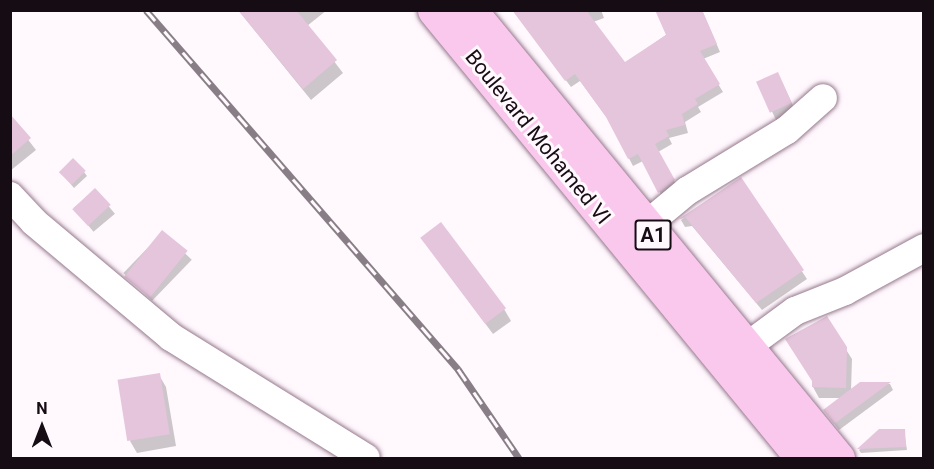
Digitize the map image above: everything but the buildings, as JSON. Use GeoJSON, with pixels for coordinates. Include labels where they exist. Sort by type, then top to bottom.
{"type":"FeatureCollection","features":[{"type":"Feature","properties":{"kind":"main road","name":"Boulevard Mohamed VI"},"geometry":{"type":"LineString","coordinates":[[434,10],[812,456]]}},
{"type":"Feature","properties":{"kind":"main road","name":"Boulevard Mohamed VI"},"geometry":{"type":"LineString","coordinates":[[470,10],[746,347],[812,456]]}},
{"type":"Feature","properties":{"kind":"street"},"geometry":{"type":"LineString","coordinates":[[645,226],[687,191],[787,130],[822,98]]}},
{"type":"Feature","properties":{"kind":"street"},"geometry":{"type":"LineString","coordinates":[[10,196],[34,222],[171,337],[366,459]]}},
{"type":"Feature","properties":{"kind":"street"},"geometry":{"type":"LineString","coordinates":[[746,347],[795,311],[845,291],[924,248]]}},
{"type":"Feature","properties":{"kind":"railway"},"geometry":{"type":"LineString","coordinates":[[146,10],[458,369],[519,458]]}}]}
